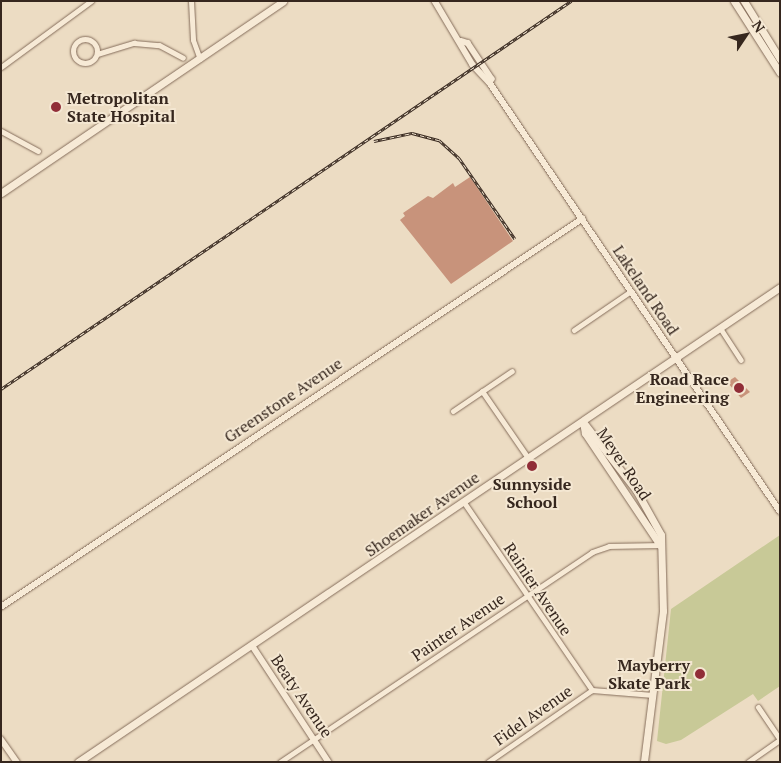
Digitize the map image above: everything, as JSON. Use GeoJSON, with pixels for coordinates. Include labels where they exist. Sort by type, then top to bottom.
{"type":"FeatureCollection","features":[{"type":"Feature","properties":{"kind":"main road"},"geometry":{"type":"LineString","coordinates":[[1,193],[283,1]]}},
{"type":"Feature","properties":{"kind":"main road"},"geometry":{"type":"LineString","coordinates":[[734,1],[777,55]]}},
{"type":"Feature","properties":{"kind":"main road"},"geometry":{"type":"LineString","coordinates":[[744,1],[777,55],[780,73]]}},
{"type":"Feature","properties":{"kind":"main road","name":"Shoemaker Avenue"},"geometry":{"type":"LineString","coordinates":[[78,762],[780,288]]}},
{"type":"Feature","properties":{"kind":"main road","name":"Meyer Road"},"geometry":{"type":"LineString","coordinates":[[583,422],[636,490],[661,535],[660,545],[664,586],[644,762]]}},
{"type":"Feature","properties":{"kind":"main road","name":"Meyer Road"},"geometry":{"type":"LineString","coordinates":[[583,422],[585,433],[628,494],[660,545]]}},
{"type":"Feature","properties":{"kind":"main road"},"geometry":{"type":"LineString","coordinates":[[628,494],[636,490]]}},
{"type":"Feature","properties":{"kind":"street"},"geometry":{"type":"LineString","coordinates":[[1,67],[91,1]]}},
{"type":"Feature","properties":{"kind":"street"},"geometry":{"type":"LineString","coordinates":[[191,1],[194,40],[200,59]]}},
{"type":"Feature","properties":{"kind":"street","name":"Lakeland Road"},"geometry":{"type":"LineString","coordinates":[[435,1],[462,41],[468,43],[492,79],[490,83],[780,512]]}},
{"type":"Feature","properties":{"kind":"street"},"geometry":{"type":"LineString","coordinates":[[96,54],[94,44],[88,40],[78,42],[74,48],[75,56],[84,63],[96,54],[134,43],[159,45],[183,58]]}},
{"type":"Feature","properties":{"kind":"street"},"geometry":{"type":"LineString","coordinates":[[1,131],[38,151]]}},
{"type":"Feature","properties":{"kind":"street","name":"Greenstone Avenue"},"geometry":{"type":"LineString","coordinates":[[1,607],[582,219]]}},
{"type":"Feature","properties":{"kind":"street"},"geometry":{"type":"LineString","coordinates":[[574,330],[630,291]]}},
{"type":"Feature","properties":{"kind":"street"},"geometry":{"type":"LineString","coordinates":[[720,328],[741,360]]}},
{"type":"Feature","properties":{"kind":"street"},"geometry":{"type":"LineString","coordinates":[[453,411],[512,371]]}},
{"type":"Feature","properties":{"kind":"street"},"geometry":{"type":"LineString","coordinates":[[482,391],[528,458]]}},
{"type":"Feature","properties":{"kind":"street","name":"Rainier Avenue"},"geometry":{"type":"LineString","coordinates":[[463,501],[592,690]]}},
{"type":"Feature","properties":{"kind":"street","name":"Painter Avenue"},"geometry":{"type":"LineString","coordinates":[[280,762],[598,549],[660,545]]}},
{"type":"Feature","properties":{"kind":"street","name":"Beaty Avenue"},"geometry":{"type":"LineString","coordinates":[[252,645],[329,762]]}},
{"type":"Feature","properties":{"kind":"street","name":"Fidel Avenue"},"geometry":{"type":"LineString","coordinates":[[488,762],[592,690],[653,695]]}},
{"type":"Feature","properties":{"kind":"street"},"geometry":{"type":"LineString","coordinates":[[748,762],[780,740],[758,708]]}},
{"type":"Feature","properties":{"kind":"street"},"geometry":{"type":"LineString","coordinates":[[1,739],[17,762]]}},
{"type":"Feature","properties":{"kind":"green space"},"geometry":{"type":"Polygon","coordinates":[[[780,535],[780,686],[758,701],[753,694],[681,740],[666,744],[657,741],[671,609],[780,535]]]}},
{"type":"Feature","properties":{"kind":"building"},"geometry":{"type":"Polygon","coordinates":[[[470,177],[513,241],[451,284],[400,220],[405,216],[403,213],[428,196],[433,198],[453,183],[455,187],[470,177]]]}},
{"type":"Feature","properties":{"kind":"building","name":"Road Race Engineering"},"geometry":{"type":"Polygon","coordinates":[[[735,377],[750,392],[741,398],[727,382],[735,377]]]}},
{"type":"Feature","properties":{"kind":"railway"},"geometry":{"type":"LineString","coordinates":[[1,389],[571,1]]}},
{"type":"Feature","properties":{"kind":"railway"},"geometry":{"type":"LineString","coordinates":[[374,141],[412,133],[439,140],[459,158],[515,239]]}},
{"type":"Feature","properties":{"kind":"place","name":"Metropolitan State Hospital"},"geometry":{"type":"Point","coordinates":[56,107]}},
{"type":"Feature","properties":{"kind":"place","name":"Road Race Engineering"},"geometry":{"type":"Point","coordinates":[739,388]}},
{"type":"Feature","properties":{"kind":"place","name":"Sunnyside School"},"geometry":{"type":"Point","coordinates":[532,466]}},
{"type":"Feature","properties":{"kind":"place","name":"Mayberry Skate Park"},"geometry":{"type":"Point","coordinates":[700,674]}}]}
